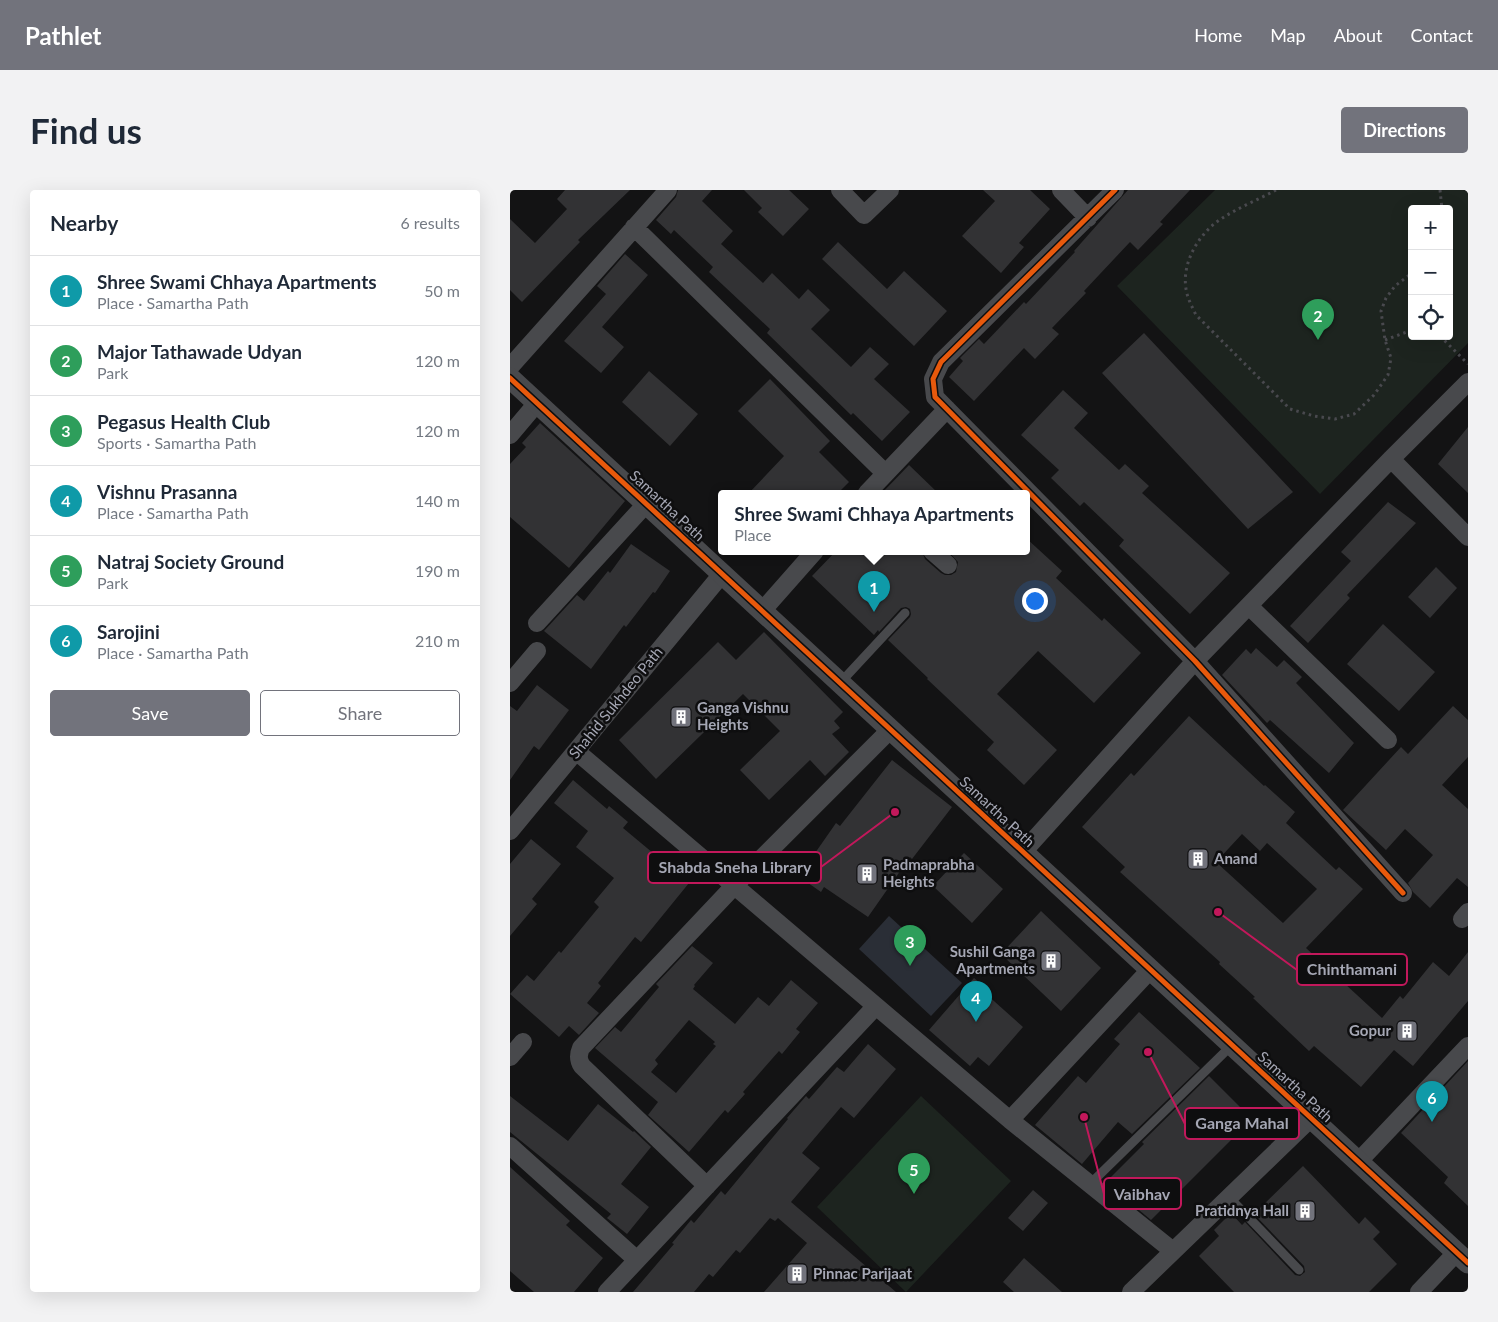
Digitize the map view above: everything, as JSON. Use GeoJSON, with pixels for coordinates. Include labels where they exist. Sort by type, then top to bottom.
{"type":"FeatureCollection","features":[{"type":"Feature","properties":{"kind":"street"},"geometry":{"type":"LineString","coordinates":[[510,367],[668,190]]}},
{"type":"Feature","properties":{"kind":"street"},"geometry":{"type":"LineString","coordinates":[[840,190],[864,215],[890,190]]}},
{"type":"Feature","properties":{"kind":"street"},"geometry":{"type":"LineString","coordinates":[[1061,190],[1088,218]]}},
{"type":"Feature","properties":{"kind":"street"},"geometry":{"type":"LineString","coordinates":[[1027,490],[936,397],[933,380],[941,362],[1115,190]]}},
{"type":"Feature","properties":{"kind":"street"},"geometry":{"type":"LineString","coordinates":[[634,227],[885,473]]}},
{"type":"Feature","properties":{"kind":"street","name":"Samartha Path"},"geometry":{"type":"LineString","coordinates":[[510,378],[1462,1258]]}},
{"type":"Feature","properties":{"kind":"street"},"geometry":{"type":"LineString","coordinates":[[1023,852],[1195,661],[1390,459],[1468,382]]}},
{"type":"Feature","properties":{"kind":"street"},"geometry":{"type":"LineString","coordinates":[[510,435],[537,403]]}},
{"type":"Feature","properties":{"kind":"street"},"geometry":{"type":"LineString","coordinates":[[870,490],[947,408]]}},
{"type":"Feature","properties":{"kind":"street"},"geometry":{"type":"LineString","coordinates":[[1390,459],[1468,537]]}},
{"type":"Feature","properties":{"kind":"street"},"geometry":{"type":"LineString","coordinates":[[1030,493],[1195,661],[1403,893]]}},
{"type":"Feature","properties":{"kind":"street"},"geometry":{"type":"LineString","coordinates":[[537,623],[646,504]]}},
{"type":"Feature","properties":{"kind":"street"},"geometry":{"type":"LineString","coordinates":[[762,610],[812,555]]}},
{"type":"Feature","properties":{"kind":"street"},"geometry":{"type":"LineString","coordinates":[[937,555],[948,565]]}},
{"type":"Feature","properties":{"kind":"street","name":"Shahid Sukhdeo Path"},"geometry":{"type":"LineString","coordinates":[[510,831],[722,574]]}},
{"type":"Feature","properties":{"kind":"street"},"geometry":{"type":"LineString","coordinates":[[1249,606],[1388,740]]}},
{"type":"Feature","properties":{"kind":"street"},"geometry":{"type":"LineString","coordinates":[[510,683],[536,651]]}},
{"type":"Feature","properties":{"kind":"street"},"geometry":{"type":"LineString","coordinates":[[707,1186],[582,1066],[578,1058],[581,1048],[735,885],[890,730]]}},
{"type":"Feature","properties":{"kind":"street"},"geometry":{"type":"LineString","coordinates":[[576,751],[1010,1120],[1173,1252]]}},
{"type":"Feature","properties":{"kind":"street"},"geometry":{"type":"LineString","coordinates":[[1010,1120],[1150,970]]}},
{"type":"Feature","properties":{"kind":"street"},"geometry":{"type":"LineString","coordinates":[[607,1292],[876,1006]]}},
{"type":"Feature","properties":{"kind":"street"},"geometry":{"type":"LineString","coordinates":[[510,1057],[523,1042]]}},
{"type":"Feature","properties":{"kind":"street"},"geometry":{"type":"LineString","coordinates":[[1358,1162],[1468,1046]]}},
{"type":"Feature","properties":{"kind":"street"},"geometry":{"type":"LineString","coordinates":[[1131,1292],[1311,1118]]}},
{"type":"Feature","properties":{"kind":"street"},"geometry":{"type":"LineString","coordinates":[[510,1146],[637,1260]]}},
{"type":"Feature","properties":{"kind":"street"},"geometry":{"type":"LineString","coordinates":[[1419,1292],[1462,1258]]}},
{"type":"Feature","properties":{"kind":"lane"},"geometry":{"type":"LineString","coordinates":[[840,684],[905,613]]}},
{"type":"Feature","properties":{"kind":"lane"},"geometry":{"type":"LineString","coordinates":[[1090,1184],[1232,1045]]}},
{"type":"Feature","properties":{"kind":"lane"},"geometry":{"type":"LineString","coordinates":[[1229,1197],[1299,1270]]}},
{"type":"Feature","properties":{"kind":"path"},"geometry":{"type":"LineString","coordinates":[[1276,190],[1215,224],[1197,242],[1189,261],[1185,280],[1188,296],[1196,315],[1290,409],[1314,416],[1335,419],[1354,414],[1374,395],[1388,375],[1391,358],[1385,340],[1381,311],[1386,298],[1396,286],[1408,276]]}},
{"type":"Feature","properties":{"kind":"path"},"geometry":{"type":"LineString","coordinates":[[1440,190],[1442,205]]}},
{"type":"Feature","properties":{"kind":"path"},"geometry":{"type":"LineString","coordinates":[[1385,340],[1408,331]]}},
{"type":"Feature","properties":{"kind":"path"},"geometry":{"type":"LineString","coordinates":[[1444,340],[1468,364]]}},
{"type":"Feature","properties":{"kind":"shaded area"},"geometry":{"type":"Polygon","coordinates":[[[1215,190],[1468,190],[1468,343],[1320,494],[1117,286],[1215,190]]]}},
{"type":"Feature","properties":{"kind":"shaded area"},"geometry":{"type":"Polygon","coordinates":[[[889,916],[962,983],[931,1016],[859,949],[889,916]]]}},
{"type":"Feature","properties":{"kind":"shaded area"},"geometry":{"type":"Polygon","coordinates":[[[921,1096],[1011,1181],[906,1292],[817,1207],[921,1096]]]}},
{"type":"Feature","properties":{"kind":"building"},"geometry":{"type":"Polygon","coordinates":[[[565,190],[630,190],[578,240],[580,242],[522,302],[510,290],[510,219],[535,243],[567,209],[557,199],[565,190]]]}},
{"type":"Feature","properties":{"kind":"building"},"geometry":{"type":"Polygon","coordinates":[[[678,190],[712,190],[702,201],[733,231],[721,244],[763,283],[772,273],[799,299],[808,289],[830,310],[811,329],[851,367],[870,347],[889,364],[874,379],[910,412],[882,441],[853,413],[851,415],[767,333],[770,329],[709,272],[713,267],[674,230],[671,234],[656,220],[676,197],[678,190]]]}},
{"type":"Feature","properties":{"kind":"building"},"geometry":{"type":"Polygon","coordinates":[[[744,190],[789,190],[809,209],[783,236],[758,212],[762,208],[744,190]]]}},
{"type":"Feature","properties":{"kind":"building"},"geometry":{"type":"Polygon","coordinates":[[[983,190],[1030,190],[1050,209],[1019,243],[1024,247],[1001,273],[962,236],[995,201],[983,190]]]}},
{"type":"Feature","properties":{"kind":"building"},"geometry":{"type":"Polygon","coordinates":[[[1128,190],[1190,190],[1160,222],[1163,224],[1138,250],[1130,242],[1084,291],[1086,293],[1052,328],[1059,334],[1035,359],[1024,348],[974,401],[949,377],[963,361],[960,358],[979,339],[984,344],[1024,302],[1026,304],[1075,252],[1128,190]]]}},
{"type":"Feature","properties":{"kind":"building"},"geometry":{"type":"Polygon","coordinates":[[[838,242],[887,289],[904,271],[947,311],[914,346],[822,259],[838,242]]]}},
{"type":"Feature","properties":{"kind":"building"},"geometry":{"type":"Polygon","coordinates":[[[625,254],[648,275],[602,327],[624,347],[601,373],[564,341],[606,294],[597,286],[625,254]]]}},
{"type":"Feature","properties":{"kind":"building"},"geometry":{"type":"Polygon","coordinates":[[[1144,333],[1293,492],[1248,529],[1102,373],[1144,333]]]}},
{"type":"Feature","properties":{"kind":"building"},"geometry":{"type":"Polygon","coordinates":[[[649,371],[698,414],[670,446],[622,402],[649,371]]]}},
{"type":"Feature","properties":{"kind":"building"},"geometry":{"type":"Polygon","coordinates":[[[770,379],[830,441],[819,452],[849,482],[841,490],[752,490],[784,456],[738,411],[770,379]]]}},
{"type":"Feature","properties":{"kind":"building"},"geometry":{"type":"Polygon","coordinates":[[[1063,390],[1088,413],[1074,428],[1119,470],[1125,464],[1149,486],[1142,493],[1230,573],[1190,614],[1119,546],[1124,540],[1084,502],[1080,506],[1051,478],[1059,470],[1021,435],[1063,390]]]}},
{"type":"Feature","properties":{"kind":"building"},"geometry":{"type":"Polygon","coordinates":[[[540,423],[625,501],[569,568],[510,517],[510,464],[526,447],[522,443],[540,423]]]}},
{"type":"Feature","properties":{"kind":"building"},"geometry":{"type":"Polygon","coordinates":[[[1468,427],[1468,493],[1438,464],[1468,427]]]}},
{"type":"Feature","properties":{"kind":"building"},"geometry":{"type":"Polygon","coordinates":[[[909,465],[935,490],[885,490],[909,465]]]}},
{"type":"Feature","properties":{"kind":"building"},"geometry":{"type":"Polygon","coordinates":[[[1388,502],[1416,523],[1347,595],[1350,598],[1308,643],[1290,626],[1351,561],[1341,552],[1388,502]]]}},
{"type":"Feature","properties":{"kind":"building"},"geometry":{"type":"Polygon","coordinates":[[[1030,542],[1062,571],[1056,578],[1102,621],[1104,618],[1141,653],[1094,703],[1038,651],[997,694],[1057,750],[1024,785],[987,750],[994,742],[888,640],[910,617],[910,609],[906,607],[901,608],[874,635],[812,576],[832,555],[924,555],[925,559],[945,575],[951,575],[956,572],[958,562],[952,555],[1030,555],[1030,542]]]}},
{"type":"Feature","properties":{"kind":"building"},"geometry":{"type":"Polygon","coordinates":[[[631,544],[670,571],[655,593],[653,592],[626,627],[624,625],[591,669],[544,631],[577,595],[584,601],[608,571],[610,573],[631,544]]]}},
{"type":"Feature","properties":{"kind":"building"},"geometry":{"type":"Polygon","coordinates":[[[1436,567],[1457,588],[1430,618],[1408,597],[1436,567]]]}},
{"type":"Feature","properties":{"kind":"building"},"geometry":{"type":"Polygon","coordinates":[[[1383,624],[1435,672],[1399,711],[1347,664],[1383,624]]]}},
{"type":"Feature","properties":{"kind":"building","name":"Ganga Vishnu Heights"},"geometry":{"type":"Polygon","coordinates":[[[764,632],[843,712],[834,721],[840,728],[832,734],[849,752],[825,776],[810,760],[769,800],[740,770],[780,731],[743,694],[656,779],[619,740],[718,642],[736,660],[764,632]]]}},
{"type":"Feature","properties":{"kind":"building"},"geometry":{"type":"Polygon","coordinates":[[[1256,648],[1277,667],[1284,660],[1302,677],[1296,683],[1354,743],[1329,773],[1270,720],[1267,723],[1222,675],[1246,649],[1251,654],[1256,648]]]}},
{"type":"Feature","properties":{"kind":"building"},"geometry":{"type":"Polygon","coordinates":[[[537,685],[569,710],[539,750],[534,746],[510,780],[510,706],[517,711],[537,685]]]}},
{"type":"Feature","properties":{"kind":"building"},"geometry":{"type":"Polygon","coordinates":[[[1453,706],[1468,720],[1468,757],[1442,785],[1468,809],[1468,887],[1457,878],[1430,908],[1413,892],[1408,883],[1433,855],[1405,829],[1386,850],[1343,810],[1401,747],[1408,754],[1453,706]]]}},
{"type":"Feature","properties":{"kind":"building"},"geometry":{"type":"Polygon","coordinates":[[[1189,716],[1264,786],[1295,812],[1286,823],[1336,870],[1339,867],[1363,889],[1306,948],[1382,1018],[1400,996],[1403,999],[1433,962],[1449,976],[1468,952],[1468,1001],[1413,1066],[1394,1050],[1361,1087],[1314,1046],[1309,1051],[1219,964],[1220,962],[1120,872],[1125,867],[1082,827],[1131,773],[1134,776],[1189,716]],[[1242,834],[1216,862],[1283,923],[1317,889],[1267,843],[1260,851],[1242,834]]]}},
{"type":"Feature","properties":{"kind":"building"},"geometry":{"type":"Polygon","coordinates":[[[892,760],[952,807],[912,859],[910,857],[868,917],[824,887],[821,892],[801,878],[809,868],[806,866],[836,823],[840,826],[892,760]]]}},
{"type":"Feature","properties":{"kind":"building"},"geometry":{"type":"Polygon","coordinates":[[[573,780],[607,809],[609,806],[628,822],[623,828],[689,883],[641,942],[635,937],[598,983],[601,986],[587,1003],[599,1013],[579,1035],[569,1026],[559,1037],[510,994],[527,975],[534,981],[559,951],[561,953],[599,907],[594,902],[614,878],[576,847],[588,831],[554,803],[573,780]]]}},
{"type":"Feature","properties":{"kind":"building"},"geometry":{"type":"Polygon","coordinates":[[[531,839],[561,864],[532,899],[537,904],[510,936],[510,864],[531,839]]]}},
{"type":"Feature","properties":{"kind":"building"},"geometry":{"type":"Polygon","coordinates":[[[964,853],[1003,889],[972,923],[933,886],[964,853]]]}},
{"type":"Feature","properties":{"kind":"building","name":"Sushil Ganga Apartments"},"geometry":{"type":"Polygon","coordinates":[[[1041,911],[1101,968],[1061,1011],[1001,954],[1041,911]]]}},
{"type":"Feature","properties":{"kind":"building"},"geometry":{"type":"Polygon","coordinates":[[[692,946],[713,963],[694,985],[693,989],[735,1024],[758,997],[769,1006],[791,980],[818,1003],[796,1029],[800,1032],[782,1054],[779,1051],[743,1092],[745,1094],[728,1113],[725,1110],[689,1152],[648,1115],[658,1102],[595,1048],[615,1027],[621,1032],[659,987],[656,984],[692,946]],[[689,1020],[655,1060],[658,1064],[651,1072],[676,1093],[716,1046],[713,1044],[715,1042],[689,1020]]]}},
{"type":"Feature","properties":{"kind":"building"},"geometry":{"type":"Polygon","coordinates":[[[974,978],[988,990],[985,993],[1023,1027],[989,1066],[978,1057],[970,1066],[929,1030],[974,978]]]}},
{"type":"Feature","properties":{"kind":"building"},"geometry":{"type":"Polygon","coordinates":[[[1139,1012],[1200,1068],[1132,1134],[1118,1122],[1082,1164],[1035,1125],[1078,1076],[1086,1083],[1120,1044],[1114,1039],[1139,1012]]]}},
{"type":"Feature","properties":{"kind":"building"},"geometry":{"type":"Polygon","coordinates":[[[868,1044],[896,1069],[854,1118],[841,1107],[802,1153],[820,1168],[791,1202],[896,1292],[764,1292],[807,1243],[778,1218],[775,1221],[770,1218],[740,1253],[736,1250],[713,1277],[709,1274],[694,1292],[633,1292],[674,1244],[672,1243],[691,1220],[694,1223],[721,1191],[725,1195],[806,1096],[809,1099],[837,1067],[844,1072],[868,1044]]]}},
{"type":"Feature","properties":{"kind":"building"},"geometry":{"type":"Polygon","coordinates":[[[1468,1061],[1468,1206],[1444,1183],[1448,1177],[1401,1133],[1468,1061]]]}},
{"type":"Feature","properties":{"kind":"building"},"geometry":{"type":"Polygon","coordinates":[[[1209,1076],[1252,1119],[1151,1220],[1108,1180],[1144,1144],[1142,1142],[1209,1076]]]}},
{"type":"Feature","properties":{"kind":"building"},"geometry":{"type":"Polygon","coordinates":[[[510,1096],[568,1141],[598,1104],[634,1131],[651,1147],[621,1184],[649,1207],[627,1234],[607,1218],[611,1214],[510,1132],[510,1096]]]}},
{"type":"Feature","properties":{"kind":"building"},"geometry":{"type":"Polygon","coordinates":[[[1303,1166],[1359,1224],[1365,1217],[1380,1232],[1373,1239],[1397,1264],[1369,1292],[1234,1292],[1199,1256],[1219,1236],[1214,1230],[1231,1213],[1242,1225],[1245,1222],[1295,1275],[1300,1276],[1305,1272],[1304,1266],[1254,1214],[1303,1166]]]}},
{"type":"Feature","properties":{"kind":"building"},"geometry":{"type":"Polygon","coordinates":[[[510,1167],[570,1221],[566,1225],[603,1258],[574,1292],[534,1292],[510,1271],[510,1167]]]}},
{"type":"Feature","properties":{"kind":"building"},"geometry":{"type":"Polygon","coordinates":[[[1033,1190],[1048,1203],[1023,1231],[1008,1218],[1033,1190]]]}},
{"type":"Feature","properties":{"kind":"building"},"geometry":{"type":"Polygon","coordinates":[[[1024,1258],[1062,1292],[1014,1292],[1003,1282],[1024,1258]]]}},
{"type":"Feature","properties":{"kind":"cycle path"},"geometry":{"type":"LineString","coordinates":[[1027,490],[935,397],[933,379],[941,362],[1115,190]]}},
{"type":"Feature","properties":{"kind":"cycle path"},"geometry":{"type":"LineString","coordinates":[[510,378],[1468,1263]]}},
{"type":"Feature","properties":{"kind":"cycle path"},"geometry":{"type":"LineString","coordinates":[[1030,493],[1195,661],[1403,893]]}},
{"type":"Feature","properties":{"kind":"place","name":"Major Tathawade Udyan"},"geometry":{"type":"Point","coordinates":[1318,340]}},
{"type":"Feature","properties":{"kind":"place","name":"Shree Swami Chhaya Apartments"},"geometry":{"type":"Point","coordinates":[874,612]}},
{"type":"Feature","properties":{"kind":"place","name":"Ganga Vishnu Heights"},"geometry":{"type":"Point","coordinates":[681,717]}},
{"type":"Feature","properties":{"kind":"place","name":"Shabda Sneha Library"},"geometry":{"type":"Point","coordinates":[895,812]}},
{"type":"Feature","properties":{"kind":"place","name":"Anand"},"geometry":{"type":"Point","coordinates":[1198,859]}},
{"type":"Feature","properties":{"kind":"place","name":"Padmaprabha Heights"},"geometry":{"type":"Point","coordinates":[867,874]}},
{"type":"Feature","properties":{"kind":"place","name":"Chinthamani"},"geometry":{"type":"Point","coordinates":[1218,912]}},
{"type":"Feature","properties":{"kind":"place","name":"Sushil Ganga Apartments"},"geometry":{"type":"Point","coordinates":[1051,961]}},
{"type":"Feature","properties":{"kind":"place","name":"Pegasus Health Club"},"geometry":{"type":"Point","coordinates":[910,966]}},
{"type":"Feature","properties":{"kind":"place","name":"Vishnu Prasanna"},"geometry":{"type":"Point","coordinates":[976,1022]}},
{"type":"Feature","properties":{"kind":"place","name":"Gopur"},"geometry":{"type":"Point","coordinates":[1407,1031]}},
{"type":"Feature","properties":{"kind":"place","name":"Ganga Mahal"},"geometry":{"type":"Point","coordinates":[1148,1052]}},
{"type":"Feature","properties":{"kind":"place","name":"Vaibhav"},"geometry":{"type":"Point","coordinates":[1084,1117]}},
{"type":"Feature","properties":{"kind":"place","name":"Sarojini"},"geometry":{"type":"Point","coordinates":[1432,1122]}},
{"type":"Feature","properties":{"kind":"place","name":"Natraj Society Ground"},"geometry":{"type":"Point","coordinates":[914,1194]}},
{"type":"Feature","properties":{"kind":"place","name":"Pratidnya Hall"},"geometry":{"type":"Point","coordinates":[1305,1211]}},
{"type":"Feature","properties":{"kind":"place","name":"Pinnac Parijaat"},"geometry":{"type":"Point","coordinates":[797,1274]}}]}
